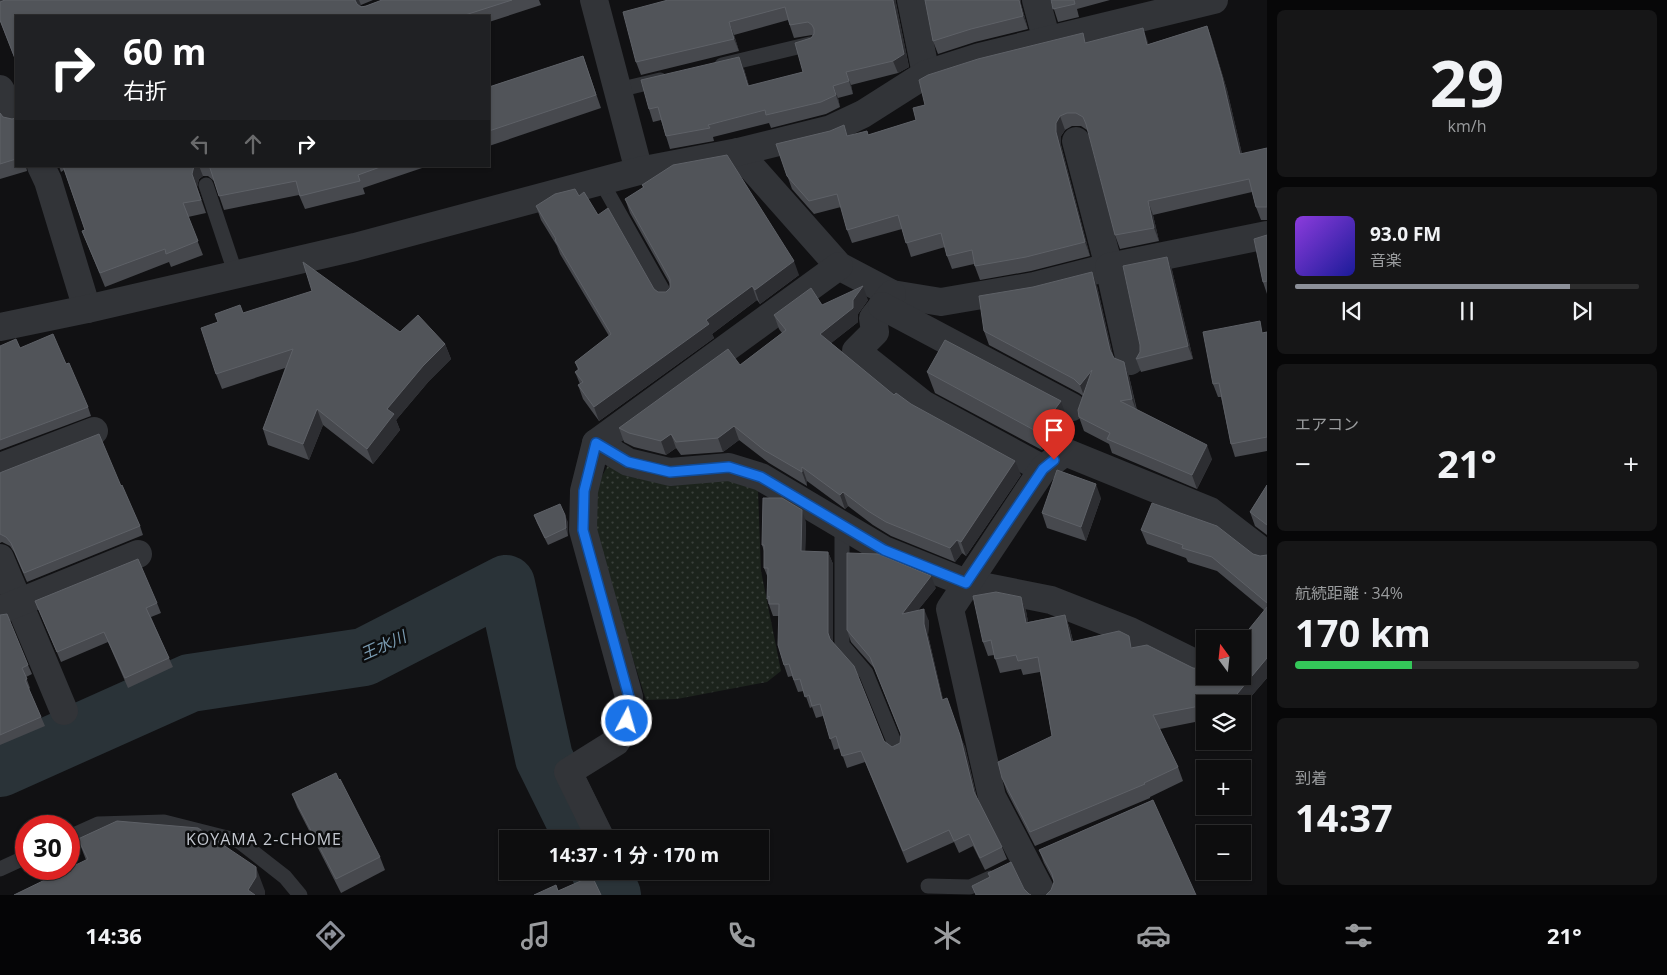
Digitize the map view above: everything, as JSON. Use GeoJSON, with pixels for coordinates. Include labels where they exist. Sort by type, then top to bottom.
{"type":"FeatureCollection","features":[{"type":"Feature","properties":{"kind":"street"},"geometry":{"type":"LineString","coordinates":[[594,0],[639,170]]}},
{"type":"Feature","properties":{"kind":"street"},"geometry":{"type":"LineString","coordinates":[[911,0],[926,74]]}},
{"type":"Feature","properties":{"kind":"street"},"geometry":{"type":"LineString","coordinates":[[1036,0],[1047,41]]}},
{"type":"Feature","properties":{"kind":"street"},"geometry":{"type":"LineString","coordinates":[[0,327],[87,309],[356,247],[639,170],[738,152],[831,129],[863,114],[926,74],[979,57],[1214,0]]}},
{"type":"Feature","properties":{"kind":"street"},"geometry":{"type":"LineString","coordinates":[[1076,141],[1109,266],[1130,361]]}},
{"type":"Feature","properties":{"kind":"street"},"geometry":{"type":"LineString","coordinates":[[738,152],[839,266],[887,300],[1072,406]]}},
{"type":"Feature","properties":{"kind":"street"},"geometry":{"type":"LineString","coordinates":[[41,167],[48,182],[87,309]]}},
{"type":"Feature","properties":{"kind":"street"},"geometry":{"type":"LineString","coordinates":[[887,300],[942,302],[1034,286],[1109,266],[1267,235]]}},
{"type":"Feature","properties":{"kind":"street"},"geometry":{"type":"LineString","coordinates":[[597,830],[568,772],[616,742],[627,721],[629,697],[583,530],[584,491],[596,443],[839,266]]}},
{"type":"Feature","properties":{"kind":"street"},"geometry":{"type":"LineString","coordinates":[[887,300],[873,318],[876,332],[856,351],[923,404],[1043,469]]}},
{"type":"Feature","properties":{"kind":"street"},"geometry":{"type":"LineString","coordinates":[[0,468],[94,431]]}},
{"type":"Feature","properties":{"kind":"street"},"geometry":{"type":"LineString","coordinates":[[596,443],[628,462],[670,472],[729,467],[761,477],[884,550],[966,583],[1051,600],[1130,631],[1196,664]]}},
{"type":"Feature","properties":{"kind":"street"},"geometry":{"type":"LineString","coordinates":[[1043,895],[1020,864],[992,797],[950,609],[966,583],[1043,469],[1065,452],[1210,511],[1267,555]]}},
{"type":"Feature","properties":{"kind":"street"},"geometry":{"type":"LineString","coordinates":[[9,606],[138,554]]}},
{"type":"Feature","properties":{"kind":"street"},"geometry":{"type":"LineString","coordinates":[[0,558],[9,606],[64,711]]}},
{"type":"Feature","properties":{"kind":"lane"},"geometry":{"type":"LineString","coordinates":[[704,69],[810,44]]}},
{"type":"Feature","properties":{"kind":"lane"},"geometry":{"type":"LineString","coordinates":[[618,90],[676,76]]}},
{"type":"Feature","properties":{"kind":"lane"},"geometry":{"type":"LineString","coordinates":[[601,181],[667,298]]}},
{"type":"Feature","properties":{"kind":"lane"},"geometry":{"type":"LineString","coordinates":[[206,185],[236,274]]}},
{"type":"Feature","properties":{"kind":"lane"},"geometry":{"type":"LineString","coordinates":[[842,525],[842,645],[866,673],[898,749]]}},
{"type":"Feature","properties":{"kind":"lane"},"geometry":{"type":"LineString","coordinates":[[80,832],[98,824],[164,822],[240,841],[285,877],[300,895]]}},
{"type":"Feature","properties":{"kind":"lane"},"geometry":{"type":"LineString","coordinates":[[0,869],[15,862]]}},
{"type":"Feature","properties":{"kind":"lane"},"geometry":{"type":"LineString","coordinates":[[928,886],[970,887],[1020,864]]}},
{"type":"Feature","properties":{"kind":"shaded area"},"geometry":{"type":"Polygon","coordinates":[[[609,463],[734,475],[758,490],[761,571],[781,671],[767,682],[677,699],[646,700],[594,535],[597,486],[609,463]]]}},
{"type":"Feature","properties":{"kind":"building"},"geometry":{"type":"Polygon","coordinates":[[[5,0],[355,0],[361,7],[382,0],[512,0],[465,15],[15,15],[15,58],[0,20],[0,2],[5,0]]]}},
{"type":"Feature","properties":{"kind":"building"},"geometry":{"type":"Polygon","coordinates":[[[668,0],[893,0],[904,54],[893,61],[846,72],[849,81],[833,86],[836,95],[821,102],[766,115],[765,110],[708,125],[710,128],[666,136],[658,107],[649,109],[641,80],[739,57],[748,86],[803,72],[795,43],[811,38],[814,34],[812,25],[808,22],[790,25],[785,7],[729,22],[734,39],[636,62],[623,12],[668,0]]]}},
{"type":"Feature","properties":{"kind":"building"},"geometry":{"type":"Polygon","coordinates":[[[925,0],[1019,0],[1023,16],[933,41],[925,0]]]}},
{"type":"Feature","properties":{"kind":"building"},"geometry":{"type":"Polygon","coordinates":[[[1051,0],[1074,0],[1075,4],[1053,9],[1051,0]]]}},
{"type":"Feature","properties":{"kind":"building"},"geometry":{"type":"Polygon","coordinates":[[[1207,26],[1222,77],[1240,154],[1267,148],[1267,207],[1256,207],[1249,179],[1148,201],[1154,228],[1115,235],[1086,124],[1083,117],[1076,113],[1067,113],[1060,116],[1056,123],[1056,132],[1085,242],[1026,257],[975,266],[972,250],[947,256],[941,233],[906,243],[898,215],[847,230],[837,194],[809,201],[787,176],[776,144],[830,131],[844,125],[847,136],[867,131],[868,135],[916,120],[913,108],[925,105],[919,80],[928,75],[978,59],[1083,33],[1085,43],[1143,28],[1147,45],[1207,26]]]}},
{"type":"Feature","properties":{"kind":"building"},"geometry":{"type":"Polygon","coordinates":[[[583,56],[596,95],[490,131],[490,87],[583,56]]]}},
{"type":"Feature","properties":{"kind":"building"},"geometry":{"type":"Polygon","coordinates":[[[0,113],[3,117],[15,118],[15,159],[0,164],[0,113]]]}},
{"type":"Feature","properties":{"kind":"building"},"geometry":{"type":"Polygon","coordinates":[[[727,155],[794,261],[755,290],[752,286],[706,320],[709,324],[594,407],[578,385],[583,382],[575,372],[579,369],[575,362],[611,334],[536,206],[555,194],[575,189],[579,196],[584,192],[598,215],[608,208],[654,289],[658,292],[666,292],[670,288],[670,279],[625,199],[644,187],[642,185],[673,165],[727,155]]]}},
{"type":"Feature","properties":{"kind":"building"},"geometry":{"type":"Polygon","coordinates":[[[63,167],[194,167],[192,174],[201,200],[183,203],[198,241],[166,254],[165,249],[100,273],[82,231],[85,230],[63,167]]]}},
{"type":"Feature","properties":{"kind":"building"},"geometry":{"type":"Polygon","coordinates":[[[380,167],[358,175],[360,181],[300,196],[296,181],[219,196],[210,168],[380,167]]]}},
{"type":"Feature","properties":{"kind":"building"},"geometry":{"type":"Polygon","coordinates":[[[1267,235],[1267,281],[1263,282],[1254,239],[1267,235]]]}},
{"type":"Feature","properties":{"kind":"building"},"geometry":{"type":"Polygon","coordinates":[[[1167,257],[1188,346],[1136,359],[1140,352],[1140,345],[1123,266],[1167,257]]]}},
{"type":"Feature","properties":{"kind":"building"},"geometry":{"type":"Polygon","coordinates":[[[303,262],[400,332],[418,315],[445,344],[423,366],[387,409],[394,414],[367,449],[317,409],[303,444],[263,429],[293,349],[216,374],[201,328],[218,322],[215,314],[240,305],[243,313],[312,291],[303,262]]]}},
{"type":"Feature","properties":{"kind":"building"},"geometry":{"type":"Polygon","coordinates":[[[1092,272],[1110,350],[1114,358],[1124,362],[1132,399],[1120,401],[1207,445],[1192,475],[1107,439],[1110,433],[1079,417],[1078,410],[1092,370],[1080,385],[1074,379],[984,331],[979,296],[1033,287],[1092,272]]]}},
{"type":"Feature","properties":{"kind":"building"},"geometry":{"type":"Polygon","coordinates":[[[863,286],[853,300],[853,308],[820,334],[894,395],[896,393],[911,404],[1015,461],[961,542],[957,540],[950,548],[886,522],[843,492],[840,495],[802,467],[802,472],[764,450],[734,426],[718,438],[676,442],[671,434],[661,441],[629,433],[619,428],[728,349],[740,365],[786,330],[774,315],[811,288],[822,305],[863,286]]]}},
{"type":"Feature","properties":{"kind":"building"},"geometry":{"type":"Polygon","coordinates":[[[1260,321],[1262,333],[1267,332],[1267,437],[1231,444],[1219,383],[1213,384],[1203,332],[1260,321]]]}},
{"type":"Feature","properties":{"kind":"building"},"geometry":{"type":"Polygon","coordinates":[[[53,334],[66,364],[69,363],[88,407],[0,440],[0,346],[16,339],[20,348],[53,334]]]}},
{"type":"Feature","properties":{"kind":"building"},"geometry":{"type":"Polygon","coordinates":[[[945,340],[1061,401],[1046,421],[1034,430],[927,372],[945,340]]]}},
{"type":"Feature","properties":{"kind":"building"},"geometry":{"type":"Polygon","coordinates":[[[99,434],[140,526],[24,573],[11,543],[0,534],[0,473],[99,434]]]}},
{"type":"Feature","properties":{"kind":"building"},"geometry":{"type":"Polygon","coordinates":[[[1057,470],[1096,484],[1081,527],[1042,513],[1057,470]]]}},
{"type":"Feature","properties":{"kind":"building"},"geometry":{"type":"Polygon","coordinates":[[[1267,485],[1267,525],[1250,512],[1267,485]]]}},
{"type":"Feature","properties":{"kind":"building"},"geometry":{"type":"Polygon","coordinates":[[[763,498],[782,498],[802,510],[801,551],[828,552],[828,633],[830,639],[854,666],[884,741],[892,747],[900,743],[901,734],[870,657],[847,630],[847,553],[878,554],[931,576],[902,614],[924,609],[924,624],[942,700],[947,698],[960,735],[974,792],[1002,847],[980,858],[969,834],[954,841],[949,830],[903,851],[861,751],[842,756],[836,736],[830,739],[820,704],[812,706],[809,695],[805,697],[800,679],[794,680],[789,664],[784,665],[778,645],[779,604],[769,604],[769,596],[767,599],[768,568],[764,568],[764,545],[762,545],[763,498]]]}},
{"type":"Feature","properties":{"kind":"building"},"geometry":{"type":"Polygon","coordinates":[[[1152,503],[1217,526],[1253,554],[1267,555],[1267,603],[1212,557],[1182,548],[1183,545],[1141,530],[1152,503]]]}},
{"type":"Feature","properties":{"kind":"building"},"geometry":{"type":"Polygon","coordinates":[[[560,504],[565,515],[566,528],[545,538],[534,515],[560,504]]]}},
{"type":"Feature","properties":{"kind":"building"},"geometry":{"type":"Polygon","coordinates":[[[138,559],[157,603],[146,608],[169,658],[125,678],[104,632],[57,652],[35,601],[138,559]]]}},
{"type":"Feature","properties":{"kind":"building"},"geometry":{"type":"Polygon","coordinates":[[[996,592],[1021,597],[1026,623],[1065,615],[1071,642],[1119,631],[1129,636],[1131,648],[1147,645],[1196,668],[1196,685],[1244,685],[1236,695],[1196,695],[1196,707],[1153,715],[1178,767],[1145,784],[1030,832],[1002,778],[998,762],[1052,736],[1038,657],[1018,661],[1016,655],[995,659],[991,640],[983,642],[973,596],[996,592]]]}},
{"type":"Feature","properties":{"kind":"building"},"geometry":{"type":"Polygon","coordinates":[[[1267,607],[1267,658],[1251,677],[1251,630],[1248,630],[1267,607]]]}},
{"type":"Feature","properties":{"kind":"building"},"geometry":{"type":"Polygon","coordinates":[[[7,614],[28,665],[22,668],[27,679],[25,680],[41,717],[0,735],[0,615],[7,614]]]}},
{"type":"Feature","properties":{"kind":"building"},"geometry":{"type":"Polygon","coordinates":[[[336,773],[380,857],[336,879],[292,794],[336,773]]]}},
{"type":"Feature","properties":{"kind":"building"},"geometry":{"type":"Polygon","coordinates":[[[1153,800],[1196,895],[1046,895],[1051,890],[1054,882],[1052,874],[1039,850],[1153,800]]]}},
{"type":"Feature","properties":{"kind":"building"},"geometry":{"type":"Polygon","coordinates":[[[117,821],[198,828],[256,867],[256,877],[248,890],[255,895],[14,895],[45,880],[80,880],[80,863],[88,859],[80,843],[80,838],[117,821]]]}},
{"type":"Feature","properties":{"kind":"building"},"geometry":{"type":"Polygon","coordinates":[[[1011,862],[1024,889],[1031,895],[976,895],[972,886],[990,877],[988,873],[1011,862]]]}},
{"type":"Feature","properties":{"kind":"building"},"geometry":{"type":"Polygon","coordinates":[[[583,880],[594,880],[601,895],[534,895],[556,885],[558,891],[583,880]]]}},
{"type":"Feature","properties":{"kind":"waterway","name":"王水川"},"geometry":{"type":"LineString","coordinates":[[0,768],[190,683],[364,657],[506,584],[544,758],[580,830]]}},
{"type":"Feature","properties":{"kind":"waterway","name":"王水川"},"geometry":{"type":"LineString","coordinates":[[604,880],[612,895]]}},
{"type":"Feature","properties":{"kind":"district","name":"KOYAMA 2-CHOME"},"geometry":{"type":"Point","coordinates":[264,839]}},
{"type":"Feature","properties":{"kind":"route"},"geometry":{"type":"LineString","coordinates":[[627,721],[629,697],[583,530],[584,491],[596,443],[628,462],[670,472],[729,467],[761,477],[884,550],[966,583],[1043,469],[1054,460]]}}]}
